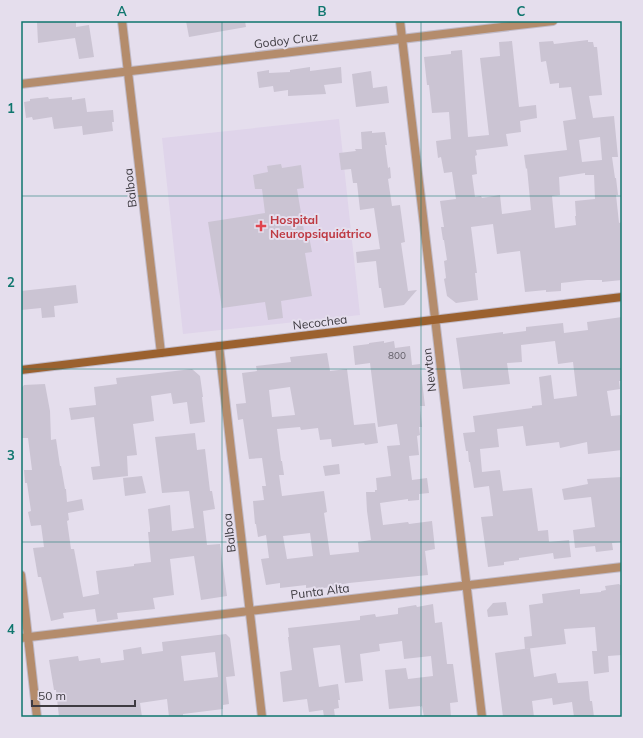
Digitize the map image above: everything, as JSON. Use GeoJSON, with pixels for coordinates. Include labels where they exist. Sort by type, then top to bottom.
{"type":"FeatureCollection","features":[{"type":"Feature","properties":{"kind":"main road","name":"Necochea"},"geometry":{"type":"LineString","coordinates":[[21,370],[622,297]]}},
{"type":"Feature","properties":{"kind":"street","name":"Balboa"},"geometry":{"type":"LineString","coordinates":[[122,21],[161,353]]}},
{"type":"Feature","properties":{"kind":"street","name":"Newton"},"geometry":{"type":"LineString","coordinates":[[400,21],[482,717]]}},
{"type":"Feature","properties":{"kind":"street","name":"Godoy Cruz"},"geometry":{"type":"LineString","coordinates":[[21,84],[553,21]]}},
{"type":"Feature","properties":{"kind":"street","name":"Balboa"},"geometry":{"type":"LineString","coordinates":[[219,346],[262,717]]}},
{"type":"Feature","properties":{"kind":"street","name":"Punta Alta"},"geometry":{"type":"LineString","coordinates":[[25,637],[622,567]]}},
{"type":"Feature","properties":{"kind":"street"},"geometry":{"type":"LineString","coordinates":[[21,575],[25,637],[38,717]]}},
{"type":"Feature","properties":{"kind":"shaded area","name":"Hospital Neuropsiquiátrico"},"geometry":{"type":"Polygon","coordinates":[[[339,119],[360,315],[183,334],[162,138],[339,119]]]}},
{"type":"Feature","properties":{"kind":"building"},"geometry":{"type":"Polygon","coordinates":[[[76,21],[76,27],[89,25],[94,57],[79,59],[75,38],[38,43],[37,22],[76,21]]]}},
{"type":"Feature","properties":{"kind":"building"},"geometry":{"type":"Polygon","coordinates":[[[186,21],[245,21],[246,27],[189,37],[186,21]]]}},
{"type":"Feature","properties":{"kind":"building"},"geometry":{"type":"Polygon","coordinates":[[[588,40],[588,42],[593,42],[594,47],[597,47],[602,95],[589,96],[593,118],[614,116],[618,157],[612,157],[618,195],[616,195],[619,223],[622,222],[622,280],[602,282],[602,280],[587,280],[561,283],[561,291],[546,292],[546,290],[525,292],[520,251],[497,254],[493,224],[471,227],[477,273],[475,273],[478,300],[456,303],[447,296],[444,279],[446,278],[444,261],[447,260],[441,227],[444,227],[440,201],[456,199],[452,172],[444,173],[441,157],[438,158],[436,141],[451,139],[449,112],[432,113],[424,57],[451,54],[451,51],[462,50],[468,137],[489,135],[480,58],[500,56],[499,42],[512,41],[519,107],[536,105],[537,118],[520,121],[521,132],[506,134],[508,146],[476,150],[477,155],[475,156],[477,174],[472,175],[475,197],[481,196],[482,198],[500,195],[502,214],[531,210],[527,168],[526,169],[524,155],[567,150],[563,121],[576,119],[571,87],[559,88],[559,83],[550,84],[546,61],[541,62],[539,42],[553,41],[554,44],[588,40]],[[600,137],[579,140],[582,162],[602,160],[600,137]],[[585,173],[559,177],[560,195],[552,196],[555,228],[576,225],[575,201],[595,199],[594,175],[585,175],[585,173]]]}},
{"type":"Feature","properties":{"kind":"building"},"geometry":{"type":"Polygon","coordinates":[[[310,67],[310,71],[341,67],[342,83],[324,85],[326,94],[288,96],[288,90],[274,92],[273,86],[259,88],[257,72],[269,70],[269,73],[290,72],[290,70],[310,67]]]}},
{"type":"Feature","properties":{"kind":"building"},"geometry":{"type":"Polygon","coordinates":[[[371,71],[373,88],[387,86],[389,103],[356,107],[352,74],[371,71]]]}},
{"type":"Feature","properties":{"kind":"building"},"geometry":{"type":"Polygon","coordinates":[[[48,97],[49,99],[72,97],[72,100],[85,98],[87,112],[113,110],[113,131],[83,135],[82,126],[54,129],[52,117],[33,120],[32,117],[26,118],[24,102],[30,101],[30,99],[48,97]]]}},
{"type":"Feature","properties":{"kind":"building"},"geometry":{"type":"Polygon","coordinates":[[[372,131],[372,133],[385,132],[388,168],[390,167],[391,178],[388,179],[392,206],[400,205],[405,242],[401,243],[408,291],[417,290],[404,305],[384,308],[381,288],[379,288],[376,261],[357,263],[356,252],[380,249],[374,208],[360,210],[357,183],[353,183],[351,169],[341,170],[339,153],[362,149],[361,132],[372,131]]]}},
{"type":"Feature","properties":{"kind":"building"},"geometry":{"type":"Polygon","coordinates":[[[281,164],[282,168],[301,165],[304,188],[297,189],[304,231],[308,231],[312,252],[305,253],[312,296],[281,301],[283,318],[268,320],[265,302],[222,308],[208,222],[265,213],[262,189],[255,189],[253,175],[268,172],[267,166],[281,164]]]}},
{"type":"Feature","properties":{"kind":"building"},"geometry":{"type":"Polygon","coordinates":[[[76,285],[78,303],[54,306],[55,317],[42,318],[41,308],[21,310],[21,291],[76,285]]]}},
{"type":"Feature","properties":{"kind":"building"},"geometry":{"type":"Polygon","coordinates":[[[622,317],[622,381],[619,381],[620,389],[607,391],[611,416],[622,415],[622,450],[588,454],[587,442],[560,448],[559,442],[526,446],[523,426],[497,429],[499,447],[480,449],[482,472],[500,470],[503,491],[532,488],[538,531],[548,530],[549,542],[569,540],[571,557],[554,559],[553,553],[519,558],[519,560],[504,562],[504,565],[488,567],[481,517],[493,516],[489,486],[474,488],[468,451],[466,451],[463,433],[475,432],[473,416],[532,408],[532,406],[542,405],[539,377],[551,375],[554,399],[577,396],[573,362],[558,364],[555,341],[521,345],[522,362],[507,363],[510,384],[463,389],[456,338],[503,332],[503,334],[526,331],[526,327],[563,323],[564,333],[588,330],[587,322],[622,317]]]}},
{"type":"Feature","properties":{"kind":"building"},"geometry":{"type":"Polygon","coordinates":[[[394,341],[395,348],[410,346],[412,365],[420,364],[425,406],[420,406],[422,427],[419,427],[420,435],[417,436],[419,455],[409,456],[412,480],[427,478],[429,493],[419,494],[419,500],[408,501],[408,499],[380,503],[383,525],[432,521],[435,549],[425,551],[428,575],[349,583],[315,589],[315,587],[306,588],[306,585],[280,588],[280,583],[266,585],[261,559],[269,558],[266,535],[258,537],[253,501],[264,500],[262,486],[266,486],[262,458],[249,459],[243,419],[238,420],[236,404],[246,403],[242,373],[257,371],[256,366],[291,362],[290,357],[327,353],[330,371],[347,369],[354,425],[375,423],[378,443],[365,445],[364,443],[332,447],[331,439],[320,440],[318,428],[301,430],[300,427],[277,429],[284,475],[279,475],[282,496],[324,491],[327,512],[324,513],[330,555],[359,552],[358,542],[371,540],[366,492],[375,492],[375,490],[377,490],[376,478],[391,476],[387,446],[400,445],[397,424],[378,427],[370,363],[355,365],[353,346],[394,341]],[[290,387],[269,390],[272,417],[295,415],[290,387]],[[310,533],[283,536],[287,559],[313,556],[310,533]]]}},
{"type":"Feature","properties":{"kind":"building"},"geometry":{"type":"Polygon","coordinates":[[[192,369],[200,376],[205,422],[190,424],[187,402],[173,404],[171,393],[151,396],[154,421],[133,424],[137,455],[127,456],[128,476],[93,480],[91,467],[100,466],[94,417],[71,420],[69,408],[96,405],[94,387],[117,384],[116,378],[192,369]]]}},
{"type":"Feature","properties":{"kind":"building"},"geometry":{"type":"Polygon","coordinates":[[[45,384],[50,411],[51,440],[56,439],[60,466],[66,489],[67,502],[82,499],[84,510],[68,513],[69,520],[67,521],[71,549],[74,549],[83,597],[99,594],[96,571],[134,566],[134,564],[151,562],[148,532],[150,532],[150,528],[148,509],[170,505],[172,531],[194,528],[189,491],[162,493],[155,437],[195,433],[197,450],[205,449],[210,491],[212,491],[215,509],[203,511],[207,545],[220,544],[227,596],[201,600],[194,556],[170,559],[174,595],[153,598],[155,609],[117,613],[118,619],[97,622],[95,609],[63,613],[64,618],[51,621],[41,577],[38,577],[33,548],[44,547],[41,525],[31,526],[28,512],[31,511],[27,483],[25,483],[24,470],[32,470],[28,438],[21,438],[21,389],[24,385],[45,384]]]}},
{"type":"Feature","properties":{"kind":"building"},"geometry":{"type":"Polygon","coordinates":[[[339,464],[340,474],[325,476],[323,466],[339,464]]]}},
{"type":"Feature","properties":{"kind":"building"},"geometry":{"type":"Polygon","coordinates":[[[142,476],[146,493],[125,496],[123,478],[142,476]]]}},
{"type":"Feature","properties":{"kind":"building"},"geometry":{"type":"Polygon","coordinates":[[[622,477],[622,542],[612,543],[613,550],[596,552],[595,546],[575,548],[573,530],[595,527],[591,497],[564,500],[562,489],[588,484],[587,479],[622,477]]]}},
{"type":"Feature","properties":{"kind":"building"},"geometry":{"type":"Polygon","coordinates":[[[622,585],[622,655],[608,656],[609,672],[594,674],[592,651],[597,651],[595,627],[564,629],[566,644],[525,649],[524,637],[532,636],[529,605],[543,603],[542,594],[580,589],[580,594],[601,592],[606,590],[605,586],[622,585]]]}},
{"type":"Feature","properties":{"kind":"building"},"geometry":{"type":"Polygon","coordinates":[[[506,602],[508,615],[488,617],[487,610],[493,603],[506,602]]]}},
{"type":"Feature","properties":{"kind":"building"},"geometry":{"type":"Polygon","coordinates":[[[433,604],[435,623],[442,622],[447,664],[453,664],[458,702],[450,703],[451,717],[424,717],[422,706],[389,709],[385,670],[406,668],[408,679],[433,676],[431,656],[404,659],[402,641],[379,644],[380,651],[360,654],[363,681],[345,683],[340,645],[313,648],[319,687],[338,684],[340,700],[338,700],[339,708],[334,709],[335,717],[324,717],[323,710],[309,712],[307,699],[283,702],[280,672],[292,670],[288,628],[360,620],[360,616],[375,614],[376,617],[398,614],[398,608],[433,604]]]}},
{"type":"Feature","properties":{"kind":"building"},"geometry":{"type":"Polygon","coordinates":[[[226,634],[230,638],[235,676],[226,677],[229,704],[223,705],[223,709],[183,714],[183,717],[169,717],[167,699],[140,703],[142,717],[59,717],[56,690],[54,690],[49,660],[78,656],[79,661],[100,658],[101,663],[124,660],[123,650],[141,647],[142,654],[163,651],[162,642],[226,634]],[[215,652],[181,656],[184,681],[218,677],[215,652]]]}},
{"type":"Feature","properties":{"kind":"building"},"geometry":{"type":"Polygon","coordinates":[[[530,648],[534,677],[556,673],[558,683],[588,681],[590,701],[592,701],[594,717],[574,717],[572,702],[553,705],[552,698],[532,701],[534,717],[503,717],[495,653],[530,648]]]}},
{"type":"Feature","properties":{"kind":"place","name":"Hospital Neuropsiquiátrico"},"geometry":{"type":"Point","coordinates":[261,226]}}]}
